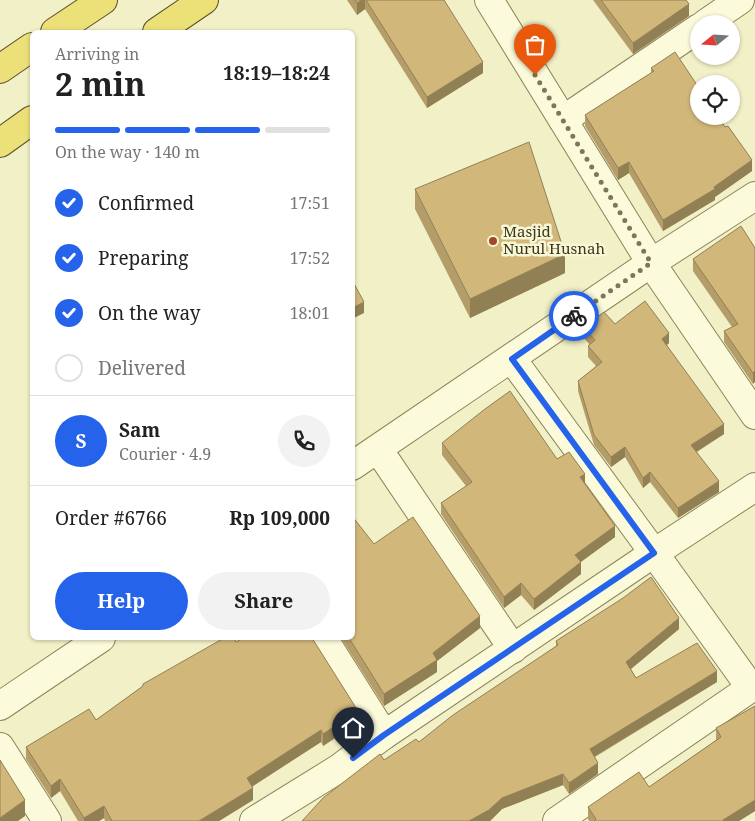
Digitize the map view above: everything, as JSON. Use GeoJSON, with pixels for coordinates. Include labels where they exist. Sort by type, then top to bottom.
{"type":"FeatureCollection","features":[{"type":"Feature","properties":{"kind":"highway"},"geometry":{"type":"LineString","coordinates":[[58,30],[103,0]]}},
{"type":"Feature","properties":{"kind":"highway"},"geometry":{"type":"LineString","coordinates":[[160,30],[204,0]]}},
{"type":"Feature","properties":{"kind":"highway"},"geometry":{"type":"LineString","coordinates":[[0,69],[30,48]]}},
{"type":"Feature","properties":{"kind":"highway"},"geometry":{"type":"LineString","coordinates":[[0,142],[30,121]]}},
{"type":"Feature","properties":{"kind":"street"},"geometry":{"type":"LineString","coordinates":[[489,0],[651,263],[755,415]]}},
{"type":"Feature","properties":{"kind":"street"},"geometry":{"type":"LineString","coordinates":[[718,15],[740,0]]}},
{"type":"Feature","properties":{"kind":"street"},"geometry":{"type":"LineString","coordinates":[[563,120],[690,34]]}},
{"type":"Feature","properties":{"kind":"street"},"geometry":{"type":"LineString","coordinates":[[355,464],[651,263],[755,196]]}},
{"type":"Feature","properties":{"kind":"street"},"geometry":{"type":"LineString","coordinates":[[512,359],[753,687],[557,821]]}},
{"type":"Feature","properties":{"kind":"street"},"geometry":{"type":"LineString","coordinates":[[378,449],[513,649]]}},
{"type":"Feature","properties":{"kind":"street"},"geometry":{"type":"LineString","coordinates":[[254,821],[338,769],[384,735],[755,486]]}},
{"type":"Feature","properties":{"kind":"street"},"geometry":{"type":"LineString","coordinates":[[0,706],[98,640]]}},
{"type":"Feature","properties":{"kind":"street"},"geometry":{"type":"LineString","coordinates":[[324,640],[384,735]]}},
{"type":"Feature","properties":{"kind":"street"},"geometry":{"type":"LineString","coordinates":[[0,747],[47,821]]}},
{"type":"Feature","properties":{"kind":"building"},"geometry":{"type":"Polygon","coordinates":[[[366,0],[444,0],[483,62],[427,97],[366,0]]]}},
{"type":"Feature","properties":{"kind":"building"},"geometry":{"type":"Polygon","coordinates":[[[601,0],[686,0],[689,4],[633,43],[601,0]]]}},
{"type":"Feature","properties":{"kind":"building"},"geometry":{"type":"Polygon","coordinates":[[[675,52],[690,75],[690,125],[728,126],[752,160],[714,187],[715,189],[663,220],[629,162],[618,168],[585,115],[654,71],[651,68],[675,52]]]}},
{"type":"Feature","properties":{"kind":"building","name":"Masjid Nurul Husnah"},"geometry":{"type":"Polygon","coordinates":[[[529,142],[565,254],[470,299],[415,189],[529,142]]]}},
{"type":"Feature","properties":{"kind":"building"},"geometry":{"type":"Polygon","coordinates":[[[741,226],[755,248],[755,371],[753,373],[724,331],[738,324],[693,259],[741,226]]]}},
{"type":"Feature","properties":{"kind":"building"},"geometry":{"type":"Polygon","coordinates":[[[355,286],[364,302],[355,306],[355,286]]]}},
{"type":"Feature","properties":{"kind":"building"},"geometry":{"type":"Polygon","coordinates":[[[645,301],[669,333],[662,339],[724,424],[691,445],[719,481],[678,508],[650,472],[643,478],[625,447],[611,457],[594,435],[578,381],[602,362],[588,346],[595,340],[584,328],[604,312],[615,324],[645,301]]]}},
{"type":"Feature","properties":{"kind":"building"},"geometry":{"type":"Polygon","coordinates":[[[510,391],[557,459],[569,452],[585,474],[580,477],[615,526],[575,555],[581,562],[534,599],[521,583],[504,597],[441,503],[472,482],[442,443],[510,391]]]}},
{"type":"Feature","properties":{"kind":"building"},"geometry":{"type":"Polygon","coordinates":[[[413,517],[480,616],[433,653],[437,660],[384,694],[350,640],[355,640],[355,520],[374,544],[413,517]]]}},
{"type":"Feature","properties":{"kind":"building"},"geometry":{"type":"Polygon","coordinates":[[[651,577],[679,618],[626,662],[636,678],[697,643],[717,671],[590,749],[598,763],[569,783],[563,774],[502,798],[489,810],[469,821],[302,821],[323,798],[380,754],[384,760],[416,739],[419,742],[453,715],[558,645],[556,641],[623,598],[651,577]]]}},
{"type":"Feature","properties":{"kind":"building"},"geometry":{"type":"Polygon","coordinates":[[[220,640],[235,640],[236,642],[240,640],[313,640],[358,711],[323,734],[321,730],[247,778],[253,788],[199,821],[112,821],[104,806],[84,818],[60,779],[51,786],[26,747],[89,709],[96,720],[143,686],[143,684],[220,640]]]}},
{"type":"Feature","properties":{"kind":"building"},"geometry":{"type":"Polygon","coordinates":[[[755,706],[755,800],[724,821],[594,821],[596,819],[588,807],[639,772],[649,787],[721,737],[716,728],[755,706]]]}},
{"type":"Feature","properties":{"kind":"building"},"geometry":{"type":"Polygon","coordinates":[[[0,760],[25,800],[0,818],[0,760]]]}},
{"type":"Feature","properties":{"kind":"way so far"},"geometry":{"type":"LineString","coordinates":[[535,75],[651,263],[574,316]]}},
{"type":"Feature","properties":{"kind":"place","name":"Masjid Nurul Husnah"},"geometry":{"type":"Point","coordinates":[493,241]}},
{"type":"Feature","properties":{"kind":"route"},"geometry":{"type":"LineString","coordinates":[[353,758],[384,735],[654,553],[512,359],[574,316]]}}]}
